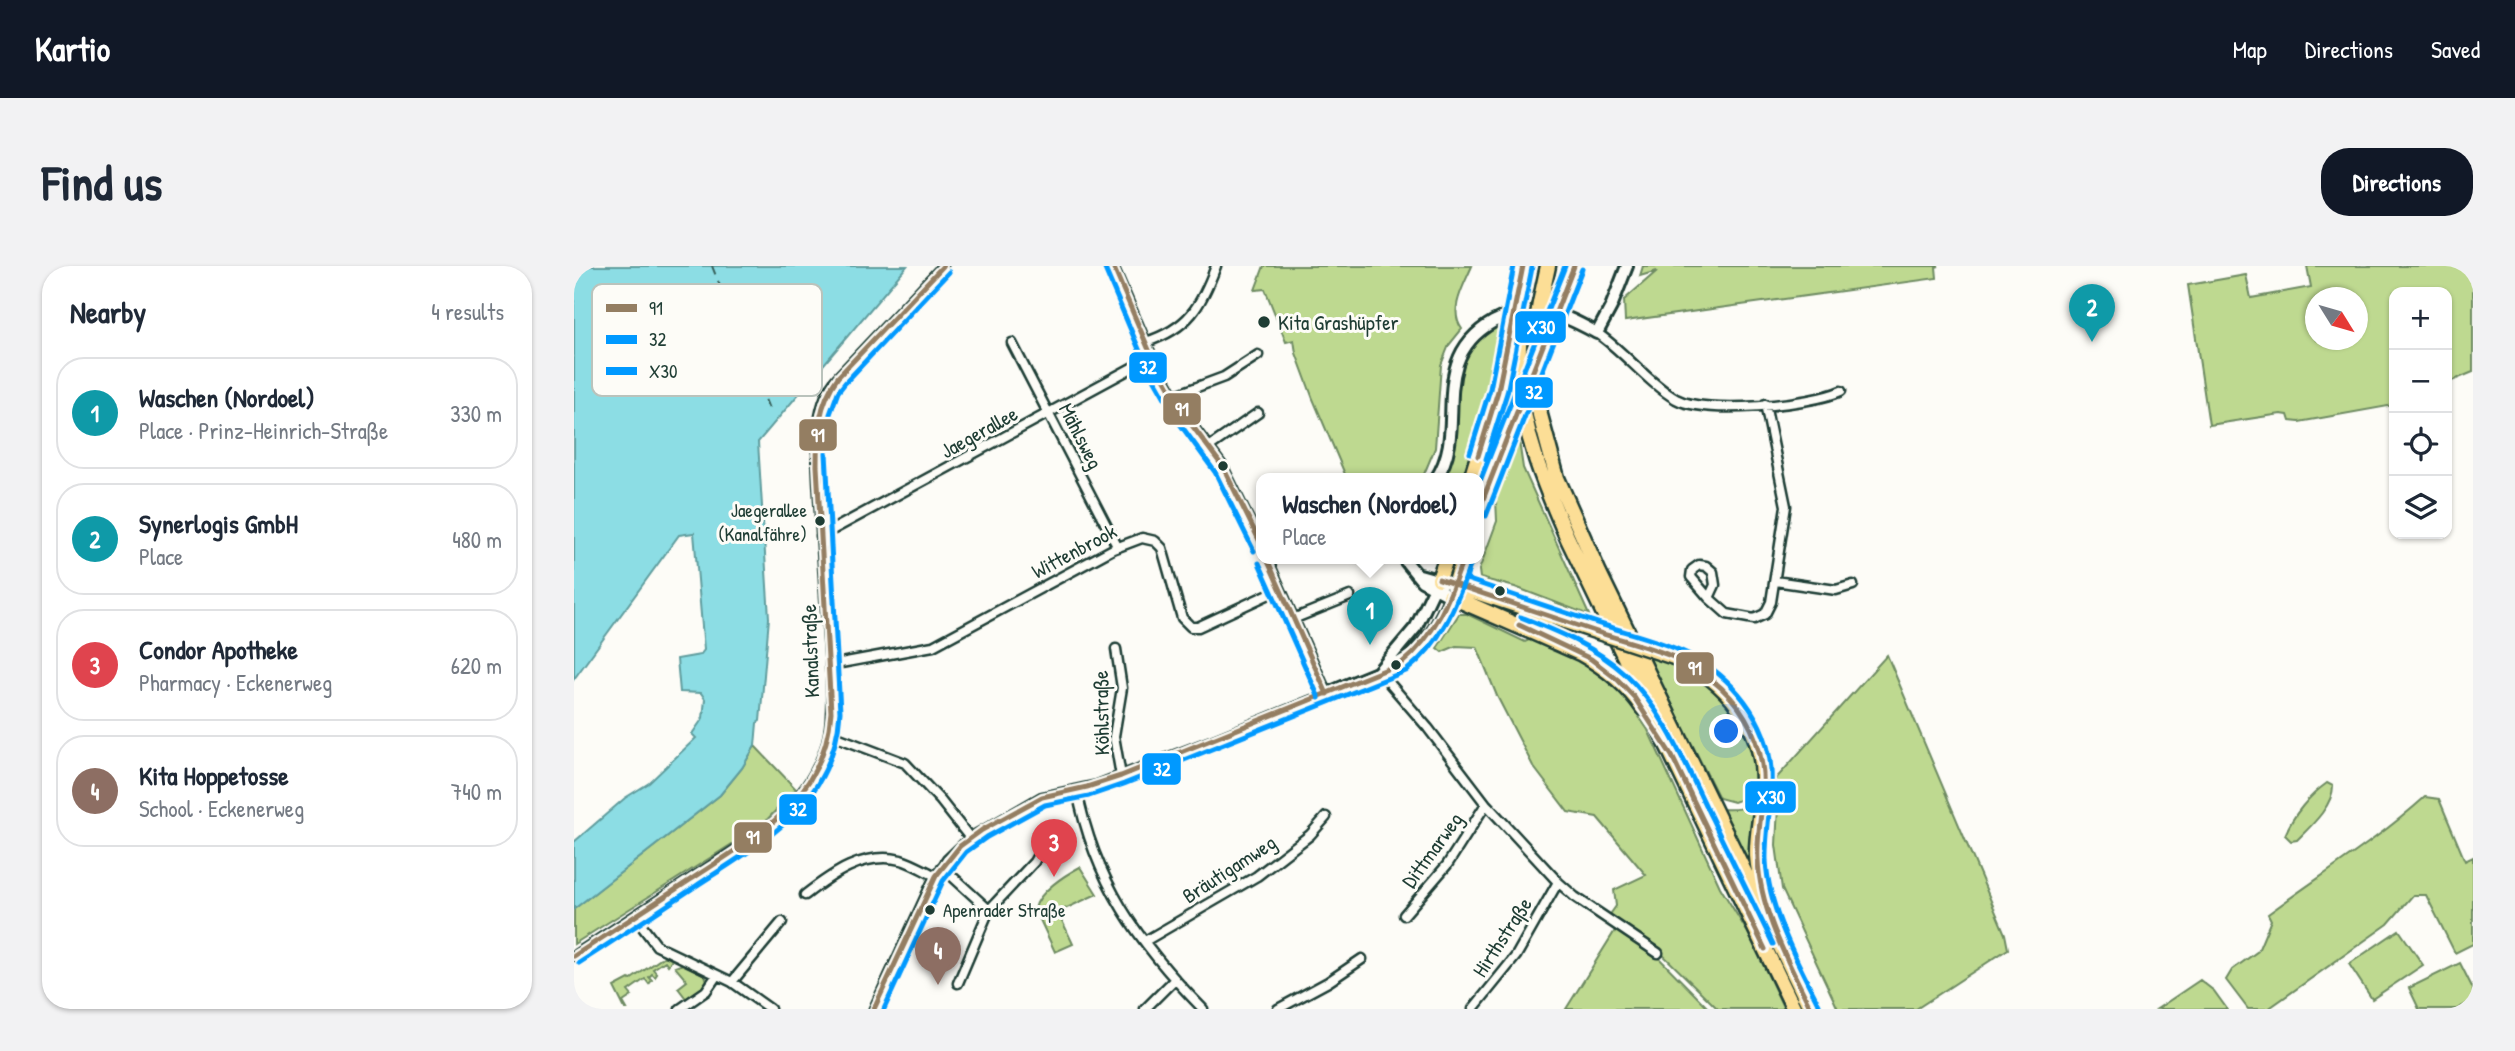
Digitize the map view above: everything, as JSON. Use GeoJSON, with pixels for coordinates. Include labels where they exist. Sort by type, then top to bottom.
{"type":"FeatureCollection","features":[{"type":"Feature","properties":{"kind":"highway"},"geometry":{"type":"LineString","coordinates":[[1473,473],[1515,328],[1523,266]]}},
{"type":"Feature","properties":{"kind":"highway"},"geometry":{"type":"LineString","coordinates":[[1519,302],[1530,266]]}},
{"type":"Feature","properties":{"kind":"highway"},"geometry":{"type":"LineString","coordinates":[[1548,266],[1536,327],[1536,386],[1540,415],[1557,478],[1599,573],[1811,1009]]}},
{"type":"Feature","properties":{"kind":"highway"},"geometry":{"type":"LineString","coordinates":[[1484,499],[1574,266]]}},
{"type":"Feature","properties":{"kind":"highway"},"geometry":{"type":"LineString","coordinates":[[1515,328],[1520,385],[1527,423],[1544,482],[1568,539],[1794,1009]]}},
{"type":"Feature","properties":{"kind":"highway"},"geometry":{"type":"LineString","coordinates":[[1437,584],[1444,564]]}},
{"type":"Feature","properties":{"kind":"highway"},"geometry":{"type":"LineString","coordinates":[[1452,590],[1461,564]]}},
{"type":"Feature","properties":{"kind":"highway"},"geometry":{"type":"LineString","coordinates":[[1452,590],[1577,625],[1674,657],[1698,669],[1721,686],[1740,708],[1756,738],[1762,760],[1763,780],[1757,841],[1759,877],[1781,947]]}},
{"type":"Feature","properties":{"kind":"highway"},"geometry":{"type":"LineString","coordinates":[[1452,590],[1600,665],[1626,687],[1668,748]]}},
{"type":"Feature","properties":{"kind":"street","name":"Kanalstraße"},"geometry":{"type":"LineString","coordinates":[[574,956],[745,846],[787,813],[814,773],[829,734],[830,665],[816,449],[828,390],[943,266]]}},
{"type":"Feature","properties":{"kind":"street"},"geometry":{"type":"LineString","coordinates":[[1113,266],[1152,357],[1188,420],[1223,467],[1256,534]]}},
{"type":"Feature","properties":{"kind":"street"},"geometry":{"type":"LineString","coordinates":[[1146,342],[1168,333],[1188,318],[1203,299],[1216,266]]}},
{"type":"Feature","properties":{"kind":"street"},"geometry":{"type":"LineString","coordinates":[[1597,333],[1611,307],[1626,266]]}},
{"type":"Feature","properties":{"kind":"street"},"geometry":{"type":"LineString","coordinates":[[1439,473],[1448,451],[1457,364],[1474,335],[1507,315],[1530,311],[1548,312],[1577,323],[1597,333],[1681,401],[1695,406],[1710,408],[1765,404],[1827,397],[1841,391]]}},
{"type":"Feature","properties":{"kind":"street","name":"Mählsweg"},"geometry":{"type":"LineString","coordinates":[[1012,343],[1117,546]]}},
{"type":"Feature","properties":{"kind":"street"},"geometry":{"type":"LineString","coordinates":[[1173,396],[1224,377],[1258,355]]}},
{"type":"Feature","properties":{"kind":"street","name":"Jaegerallee"},"geometry":{"type":"LineString","coordinates":[[821,536],[1152,357]]}},
{"type":"Feature","properties":{"kind":"street"},"geometry":{"type":"LineString","coordinates":[[1709,598],[1727,614],[1754,620],[1769,608],[1786,506],[1765,404]]}},
{"type":"Feature","properties":{"kind":"street"},"geometry":{"type":"LineString","coordinates":[[1209,447],[1258,413]]}},
{"type":"Feature","properties":{"kind":"street","name":"Wittenbrook"},"geometry":{"type":"LineString","coordinates":[[830,665],[933,646],[1117,546],[1142,538],[1160,545],[1182,618],[1191,627],[1199,627],[1280,589]]}},
{"type":"Feature","properties":{"kind":"street"},"geometry":{"type":"LineString","coordinates":[[1269,564],[1327,694]]}},
{"type":"Feature","properties":{"kind":"street"},"geometry":{"type":"LineString","coordinates":[[874,1009],[936,876],[970,838],[1034,800],[1121,776],[1402,663],[1420,649],[1437,627],[1452,590],[1416,574],[1408,564]]}},
{"type":"Feature","properties":{"kind":"street"},"geometry":{"type":"LineString","coordinates":[[1775,581],[1836,590],[1853,585]]}},
{"type":"Feature","properties":{"kind":"street"},"geometry":{"type":"LineString","coordinates":[[1379,671],[1416,627],[1437,584]]}},
{"type":"Feature","properties":{"kind":"street"},"geometry":{"type":"LineString","coordinates":[[1293,620],[1350,596]]}},
{"type":"Feature","properties":{"kind":"street","name":"Köhlstraße"},"geometry":{"type":"LineString","coordinates":[[1116,649],[1122,688],[1114,736],[1121,776]]}},
{"type":"Feature","properties":{"kind":"street"},"geometry":{"type":"LineString","coordinates":[[1379,671],[1428,728],[1486,804],[1558,882],[1575,897],[1658,953]]}},
{"type":"Feature","properties":{"kind":"street"},"geometry":{"type":"LineString","coordinates":[[829,734],[905,763],[940,800],[970,838]]}},
{"type":"Feature","properties":{"kind":"street"},"geometry":{"type":"LineString","coordinates":[[1077,790],[1088,836],[1101,873],[1144,941],[1203,1009]]}},
{"type":"Feature","properties":{"kind":"street","name":"Dittmarweg"},"geometry":{"type":"LineString","coordinates":[[1404,915],[1447,865],[1486,804]]}},
{"type":"Feature","properties":{"kind":"street","name":"Bräutigamweg"},"geometry":{"type":"LineString","coordinates":[[1144,941],[1256,876],[1310,835],[1326,817]]}},
{"type":"Feature","properties":{"kind":"street"},"geometry":{"type":"LineString","coordinates":[[958,983],[989,910],[1034,862],[1040,851]]}},
{"type":"Feature","properties":{"kind":"street"},"geometry":{"type":"LineString","coordinates":[[805,895],[848,866],[874,858],[903,860],[936,876]]}},
{"type":"Feature","properties":{"kind":"street"},"geometry":{"type":"LineString","coordinates":[[942,867],[989,910]]}},
{"type":"Feature","properties":{"kind":"street","name":"Hirthstraße"},"geometry":{"type":"LineString","coordinates":[[1473,1009],[1516,956],[1558,882]]}},
{"type":"Feature","properties":{"kind":"street"},"geometry":{"type":"LineString","coordinates":[[635,917],[657,946],[732,982],[770,1009]]}},
{"type":"Feature","properties":{"kind":"street"},"geometry":{"type":"LineString","coordinates":[[732,982],[782,922]]}},
{"type":"Feature","properties":{"kind":"street"},"geometry":{"type":"LineString","coordinates":[[1278,1009],[1328,982],[1362,959]]}},
{"type":"Feature","properties":{"kind":"street"},"geometry":{"type":"LineString","coordinates":[[680,1009],[706,990],[717,975]]}},
{"type":"Feature","properties":{"kind":"street"},"geometry":{"type":"LineString","coordinates":[[1145,1009],[1175,979]]}},
{"type":"Feature","properties":{"kind":"green space"},"geometry":{"type":"Polygon","coordinates":[[[1264,266],[1472,266],[1457,306],[1458,322],[1462,329],[1449,345],[1441,365],[1435,448],[1425,473],[1344,473],[1313,399],[1294,340],[1286,342],[1265,289],[1255,290],[1264,266]]]}},
{"type":"Feature","properties":{"kind":"green space"},"geometry":{"type":"Polygon","coordinates":[[[1643,266],[1939,266],[1936,267],[1937,278],[1625,321],[1624,300],[1657,271],[1640,276],[1643,266]]]}},
{"type":"Feature","properties":{"kind":"green space"},"geometry":{"type":"Polygon","coordinates":[[[2307,266],[2473,266],[2473,372],[2452,381],[2452,287],[2389,287],[2389,406],[2299,422],[2290,421],[2288,415],[2281,414],[2209,425],[2188,285],[2246,275],[2251,298],[2305,288],[2305,350],[2368,350],[2368,287],[2311,287],[2307,266]]]}},
{"type":"Feature","properties":{"kind":"green space"},"geometry":{"type":"Polygon","coordinates":[[[1507,315],[1472,473],[1440,473],[1454,386],[1465,348],[1507,315]]]}},
{"type":"Feature","properties":{"kind":"green space"},"geometry":{"type":"Polygon","coordinates":[[[1513,349],[1518,392],[1484,490],[1484,473],[1479,473],[1513,349]]]}},
{"type":"Feature","properties":{"kind":"green space"},"geometry":{"type":"Polygon","coordinates":[[[1519,441],[1523,468],[1589,615],[1515,587],[1480,578],[1479,570],[1481,564],[1484,564],[1484,556],[1497,521],[1496,499],[1519,441]]]}},
{"type":"Feature","properties":{"kind":"green space"},"geometry":{"type":"Polygon","coordinates":[[[1459,614],[1467,614],[1525,642],[1531,639],[1570,656],[1606,677],[1627,699],[1648,730],[1720,887],[1748,933],[1784,1009],[1718,1009],[1656,948],[1609,916],[1616,906],[1614,890],[1646,875],[1597,817],[1568,812],[1533,766],[1497,696],[1477,647],[1456,646],[1442,652],[1437,648],[1459,614]]]}},
{"type":"Feature","properties":{"kind":"green space"},"geometry":{"type":"Polygon","coordinates":[[[1887,655],[2005,934],[2008,949],[1916,1009],[1838,1009],[1782,889],[1776,845],[1778,807],[1771,801],[1773,782],[1887,655]]]}},
{"type":"Feature","properties":{"kind":"green space"},"geometry":{"type":"Polygon","coordinates":[[[1657,656],[1713,683],[1748,730],[1758,774],[1756,789],[1748,797],[1734,802],[1719,798],[1668,696],[1650,667],[1652,657],[1657,656]]]}},
{"type":"Feature","properties":{"kind":"green space"},"geometry":{"type":"Polygon","coordinates":[[[755,746],[796,789],[762,825],[574,944],[574,909],[720,795],[742,768],[755,746]]]}},
{"type":"Feature","properties":{"kind":"green space"},"geometry":{"type":"Polygon","coordinates":[[[2327,783],[2333,786],[2325,808],[2297,840],[2291,841],[2285,835],[2297,813],[2308,799],[2327,783]]]}},
{"type":"Feature","properties":{"kind":"green space"},"geometry":{"type":"Polygon","coordinates":[[[2425,797],[2439,799],[2465,861],[2473,857],[2473,944],[2455,953],[2426,895],[2413,895],[2388,924],[2268,1009],[2248,1009],[2226,980],[2232,970],[2258,951],[2271,920],[2268,914],[2368,843],[2425,797]]]}},
{"type":"Feature","properties":{"kind":"green space"},"geometry":{"type":"Polygon","coordinates":[[[1758,800],[1757,884],[1718,809],[1739,809],[1758,800]]]}},
{"type":"Feature","properties":{"kind":"green space"},"geometry":{"type":"Polygon","coordinates":[[[1080,867],[1097,894],[1058,912],[1073,944],[1055,952],[1035,909],[1047,890],[1080,867]]]}},
{"type":"Feature","properties":{"kind":"green space"},"geometry":{"type":"Polygon","coordinates":[[[1616,929],[1655,954],[1709,1009],[1566,1009],[1616,929]]]}},
{"type":"Feature","properties":{"kind":"green space"},"geometry":{"type":"Polygon","coordinates":[[[2399,930],[2423,965],[2372,999],[2349,964],[2399,930]]]}},
{"type":"Feature","properties":{"kind":"green space"},"geometry":{"type":"Polygon","coordinates":[[[665,956],[672,960],[668,965],[665,961],[653,969],[657,974],[655,977],[652,974],[649,977],[652,980],[649,984],[645,979],[628,991],[632,996],[623,1002],[625,1009],[614,987],[630,980],[665,956]]]}},
{"type":"Feature","properties":{"kind":"green space"},"geometry":{"type":"Polygon","coordinates":[[[2460,963],[2473,989],[2473,1001],[2457,1009],[2419,1009],[2409,988],[2460,963]]]}},
{"type":"Feature","properties":{"kind":"green space"},"geometry":{"type":"Polygon","coordinates":[[[683,964],[705,975],[707,981],[704,988],[688,1001],[678,988],[687,981],[675,967],[683,964]]]}},
{"type":"Feature","properties":{"kind":"green space"},"geometry":{"type":"Polygon","coordinates":[[[2200,980],[2214,991],[2227,1009],[2157,1009],[2200,980]]]}},
{"type":"Feature","properties":{"kind":"water"},"geometry":{"type":"Polygon","coordinates":[[[574,266],[907,266],[822,366],[822,284],[592,284],[592,396],[797,396],[758,442],[769,618],[760,721],[757,723],[755,746],[742,768],[720,795],[574,909],[574,842],[625,798],[649,783],[696,738],[692,734],[703,718],[705,699],[701,693],[680,692],[677,659],[700,655],[704,650],[694,533],[679,535],[574,679],[574,266]]]}},
{"type":"Feature","properties":{"kind":"ferry route"},"geometry":{"type":"LineString","coordinates":[[712,266],[719,284]]}},
{"type":"Feature","properties":{"kind":"ferry route"},"geometry":{"type":"LineString","coordinates":[[764,396],[771,414]]}},
{"type":"Feature","properties":{"kind":"transit line","name":"91"},"geometry":{"type":"LineString","coordinates":[[574,956],[762,831],[801,792],[816,769],[826,743],[831,712],[817,466],[818,431],[823,409],[838,377],[943,266]]}},
{"type":"Feature","properties":{"kind":"transit line","name":"91"},"geometry":{"type":"LineString","coordinates":[[1113,266],[1152,357],[1188,420],[1223,467],[1256,534]]}},
{"type":"Feature","properties":{"kind":"transit line","name":"X30"},"geometry":{"type":"LineString","coordinates":[[1470,453],[1490,389],[1514,266]]}},
{"type":"Feature","properties":{"kind":"transit line","name":"91"},"geometry":{"type":"LineString","coordinates":[[1478,456],[1498,391],[1523,266]]}},
{"type":"Feature","properties":{"kind":"transit line","name":"X30"},"geometry":{"type":"LineString","coordinates":[[1483,473],[1565,266]]}},
{"type":"Feature","properties":{"kind":"transit line","name":"91"},"geometry":{"type":"LineString","coordinates":[[1484,497],[1574,266]]}},
{"type":"Feature","properties":{"kind":"transit line","name":"32"},"geometry":{"type":"LineString","coordinates":[[1486,459],[1507,393],[1532,268]]}},
{"type":"Feature","properties":{"kind":"transit line","name":"32"},"geometry":{"type":"LineString","coordinates":[[1105,269],[1144,361],[1180,424],[1215,472],[1254,551]]}},
{"type":"Feature","properties":{"kind":"transit line","name":"32"},"geometry":{"type":"LineString","coordinates":[[1486,516],[1582,269]]}},
{"type":"Feature","properties":{"kind":"transit line","name":"32"},"geometry":{"type":"LineString","coordinates":[[579,963],[747,853],[792,817],[825,772],[835,744],[840,712],[826,453],[830,414],[838,392],[845,383],[949,272]]}},
{"type":"Feature","properties":{"kind":"transit line","name":"32"},"geometry":{"type":"LineString","coordinates":[[1259,564],[1319,698]]}},
{"type":"Feature","properties":{"kind":"transit line","name":"91"},"geometry":{"type":"LineString","coordinates":[[1269,564],[1327,694]]}},
{"type":"Feature","properties":{"kind":"transit line","name":"91"},"geometry":{"type":"LineString","coordinates":[[874,1009],[936,876],[960,846],[982,830],[1042,797],[1121,776],[1402,663],[1433,629],[1447,603],[1461,564]]}},
{"type":"Feature","properties":{"kind":"transit line","name":"32"},"geometry":{"type":"LineString","coordinates":[[884,1009],[943,881],[966,852],[987,837],[1045,805],[1089,796],[1124,784],[1406,671],[1419,660],[1447,622],[1470,564]]}},
{"type":"Feature","properties":{"kind":"transit line","name":"X30"},"geometry":{"type":"LineString","coordinates":[[1470,564],[1466,579],[1688,654],[1719,674],[1745,702],[1763,734],[1771,770],[1766,861],[1772,898],[1785,935],[1819,1005]]}},
{"type":"Feature","properties":{"kind":"transit line","name":"91"},"geometry":{"type":"LineString","coordinates":[[1439,579],[1673,657],[1700,671],[1730,697],[1745,718],[1760,752],[1763,788],[1758,860],[1764,899],[1777,937],[1811,1009]]}},
{"type":"Feature","properties":{"kind":"transit line","name":"X30"},"geometry":{"type":"LineString","coordinates":[[1521,617],[1588,647],[1612,663],[1639,688],[1664,723],[1684,761],[1773,944]]}},
{"type":"Feature","properties":{"kind":"transit line","name":"91"},"geometry":{"type":"LineString","coordinates":[[1519,625],[1591,659],[1618,680],[1634,697],[1672,756],[1765,949]]}},
{"type":"Feature","properties":{"kind":"place","name":"Kita Grashüpfer"},"geometry":{"type":"Point","coordinates":[1264,322]}},
{"type":"Feature","properties":{"kind":"place","name":"Synerlogis GmbH"},"geometry":{"type":"Point","coordinates":[2092,342]}},
{"type":"Feature","properties":{"kind":"place","name":"Jaegerallee (Kanalfähre)"},"geometry":{"type":"Point","coordinates":[820,521]}},
{"type":"Feature","properties":{"kind":"place","name":"Waschen (Nordoel)"},"geometry":{"type":"Point","coordinates":[1370,645]}},
{"type":"Feature","properties":{"kind":"place","name":"Condor Apotheke"},"geometry":{"type":"Point","coordinates":[1054,877]}},
{"type":"Feature","properties":{"kind":"place","name":"Apenrader Straße"},"geometry":{"type":"Point","coordinates":[930,910]}},
{"type":"Feature","properties":{"kind":"place","name":"Kita Hoppetosse"},"geometry":{"type":"Point","coordinates":[938,985]}}]}
